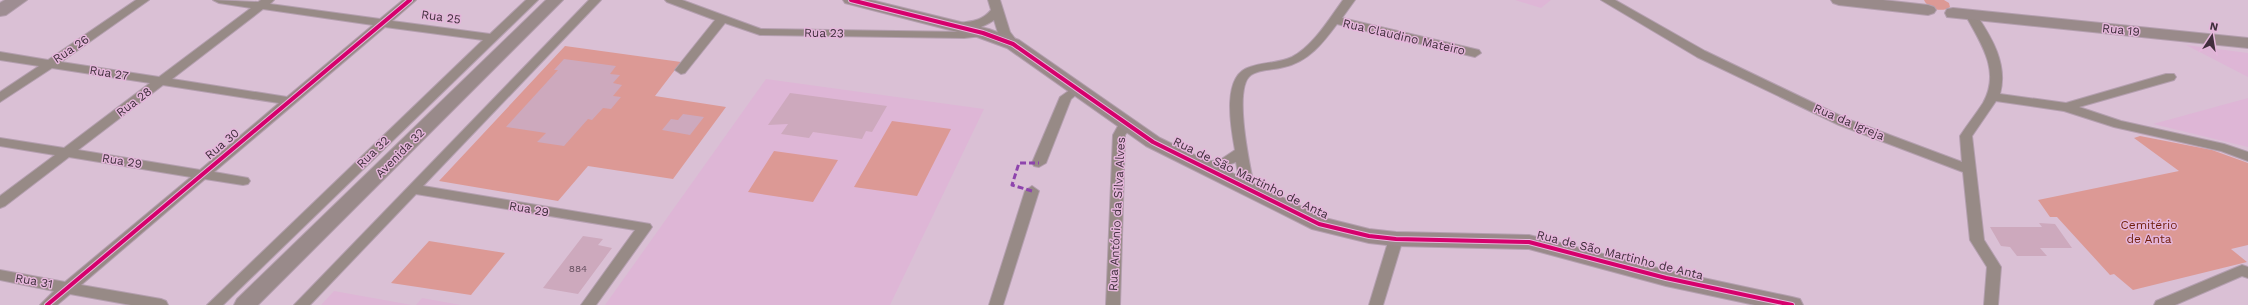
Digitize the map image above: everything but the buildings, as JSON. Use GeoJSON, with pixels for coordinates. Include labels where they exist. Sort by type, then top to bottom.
{"type":"FeatureCollection","features":[{"type":"Feature","properties":{"kind":"main road"},"geometry":{"type":"LineString","coordinates":[[0,12],[18,0]]}},
{"type":"Feature","properties":{"kind":"main road","name":"Avenida 32"},"geometry":{"type":"LineString","coordinates":[[245,305],[555,0]]}},
{"type":"Feature","properties":{"kind":"main road","name":"Avenida 32"},"geometry":{"type":"LineString","coordinates":[[262,305],[567,0]]}},
{"type":"Feature","properties":{"kind":"main road","name":"Rua de São Martinho de Anta"},"geometry":{"type":"LineString","coordinates":[[851,0],[983,33],[1012,44],[1077,88],[1127,125],[1199,166],[1223,170],[1248,190],[1319,224],[1369,236],[1396,239],[1529,242],[1572,252],[1674,280],[1792,305]]}},
{"type":"Feature","properties":{"kind":"main road"},"geometry":{"type":"LineString","coordinates":[[1839,0],[1884,5],[1921,4],[1941,14],[1953,5]]}},
{"type":"Feature","properties":{"kind":"main road","name":"Rua 19"},"geometry":{"type":"LineString","coordinates":[[1953,5],[1972,16],[1994,16],[2248,43]]}},
{"type":"Feature","properties":{"kind":"main road","name":"Rua 19"},"geometry":{"type":"LineString","coordinates":[[1953,5],[1994,16]]}},
{"type":"Feature","properties":{"kind":"street","name":"Rua 26"},"geometry":{"type":"LineString","coordinates":[[0,98],[143,0]]}},
{"type":"Feature","properties":{"kind":"street","name":"Rua 25"},"geometry":{"type":"LineString","coordinates":[[219,0],[264,3],[493,38]]}},
{"type":"Feature","properties":{"kind":"street","name":"Rua 30"},"geometry":{"type":"LineString","coordinates":[[46,305],[410,0]]}},
{"type":"Feature","properties":{"kind":"street","name":"Rua 32"},"geometry":{"type":"LineString","coordinates":[[214,305],[532,0]]}},
{"type":"Feature","properties":{"kind":"street"},"geometry":{"type":"LineString","coordinates":[[301,305],[596,0]]}},
{"type":"Feature","properties":{"kind":"street","name":"Rua 23"},"geometry":{"type":"LineString","coordinates":[[671,0],[722,19],[766,33],[964,36],[983,33]]}},
{"type":"Feature","properties":{"kind":"street"},"geometry":{"type":"LineString","coordinates":[[1248,190],[1236,114],[1239,86],[1242,77],[1249,71],[1287,64],[1298,59],[1307,52],[1349,0]]}},
{"type":"Feature","properties":{"kind":"street","name":"Rua da Igreja"},"geometry":{"type":"LineString","coordinates":[[1607,0],[1701,54],[1843,122],[1969,169]]}},
{"type":"Feature","properties":{"kind":"street","name":"Rua 28"},"geometry":{"type":"LineString","coordinates":[[0,203],[264,3]]}},
{"type":"Feature","properties":{"kind":"street"},"geometry":{"type":"LineString","coordinates":[[950,25],[977,25],[991,18],[995,5]]}},
{"type":"Feature","properties":{"kind":"street"},"geometry":{"type":"LineString","coordinates":[[995,5],[1004,33],[1012,44]]}},
{"type":"Feature","properties":{"kind":"street"},"geometry":{"type":"LineString","coordinates":[[1972,16],[1989,44],[1998,85],[1993,97],[1966,136],[1977,240],[1994,267],[1991,305]]}},
{"type":"Feature","properties":{"kind":"street"},"geometry":{"type":"LineString","coordinates":[[682,70],[722,19]]}},
{"type":"Feature","properties":{"kind":"street","name":"Rua Claudino Mateiro"},"geometry":{"type":"LineString","coordinates":[[1334,20],[1475,53]]}},
{"type":"Feature","properties":{"kind":"street","name":"Rua 27"},"geometry":{"type":"LineString","coordinates":[[0,56],[289,101]]}},
{"type":"Feature","properties":{"kind":"street"},"geometry":{"type":"LineString","coordinates":[[2066,107],[2170,77]]}},
{"type":"Feature","properties":{"kind":"street"},"geometry":{"type":"LineString","coordinates":[[1039,163],[1066,97],[1077,88]]}},
{"type":"Feature","properties":{"kind":"street"},"geometry":{"type":"LineString","coordinates":[[1993,97],[2066,107],[2118,124],[2224,148],[2248,157]]}},
{"type":"Feature","properties":{"kind":"street","name":"Rua António da Silva Alves"},"geometry":{"type":"LineString","coordinates":[[1113,305],[1119,134],[1122,128],[1127,125]]}},
{"type":"Feature","properties":{"kind":"street","name":"Rua 29"},"geometry":{"type":"LineString","coordinates":[[0,142],[243,181]]}},
{"type":"Feature","properties":{"kind":"street"},"geometry":{"type":"LineString","coordinates":[[1223,170],[1242,150]]}},
{"type":"Feature","properties":{"kind":"street","name":"Rua 29"},"geometry":{"type":"LineString","coordinates":[[413,189],[645,227],[588,305]]}},
{"type":"Feature","properties":{"kind":"street"},"geometry":{"type":"LineString","coordinates":[[996,305],[1032,191]]}},
{"type":"Feature","properties":{"kind":"street"},"geometry":{"type":"LineString","coordinates":[[1376,305],[1396,239]]}},
{"type":"Feature","properties":{"kind":"street"},"geometry":{"type":"LineString","coordinates":[[2161,305],[2242,270],[2248,273]]}},
{"type":"Feature","properties":{"kind":"street","name":"Rua 31"},"geometry":{"type":"LineString","coordinates":[[0,275],[162,305]]}},
{"type":"Feature","properties":{"kind":"shaded area"},"geometry":{"type":"Polygon","coordinates":[[[1515,0],[1551,0],[1541,8],[1515,0]]]}},
{"type":"Feature","properties":{"kind":"shaded area"},"geometry":{"type":"Polygon","coordinates":[[[2186,45],[2248,53],[2248,77],[2186,45]]]}},
{"type":"Feature","properties":{"kind":"shaded area"},"geometry":{"type":"Polygon","coordinates":[[[766,79],[984,109],[890,305],[605,305],[766,79]]]}},
{"type":"Feature","properties":{"kind":"shaded area"},"geometry":{"type":"Polygon","coordinates":[[[2248,98],[2248,147],[2153,124],[2248,98]]]}},
{"type":"Feature","properties":{"kind":"shaded area"},"geometry":{"type":"Polygon","coordinates":[[[334,291],[412,305],[321,305],[334,291]]]}},
{"type":"Feature","properties":{"kind":"shaded area"},"geometry":{"type":"Polygon","coordinates":[[[422,298],[461,305],[416,305],[422,298]]]}},
{"type":"Feature","properties":{"kind":"green space"},"geometry":{"type":"Polygon","coordinates":[[[1924,0],[1944,0],[1949,3],[1950,7],[1939,10],[1929,6],[1924,0]]]}},
{"type":"Feature","properties":{"kind":"green space"},"geometry":{"type":"Polygon","coordinates":[[[565,46],[681,62],[655,96],[726,107],[673,179],[588,166],[558,201],[439,181],[565,46]]]}},
{"type":"Feature","properties":{"kind":"green space"},"geometry":{"type":"Polygon","coordinates":[[[892,121],[951,129],[917,196],[854,187],[892,121]]]}},
{"type":"Feature","properties":{"kind":"green space","name":"Cemitério de Anta"},"geometry":{"type":"Polygon","coordinates":[[[2140,136],[2212,150],[2248,163],[2248,245],[2231,249],[2247,262],[2133,290],[2114,274],[2110,275],[2057,217],[2050,217],[2038,200],[2179,171],[2134,138],[2140,136]]]}},
{"type":"Feature","properties":{"kind":"green space"},"geometry":{"type":"Polygon","coordinates":[[[774,151],[838,160],[813,202],[748,192],[774,151]]]}},
{"type":"Feature","properties":{"kind":"green space"},"geometry":{"type":"Polygon","coordinates":[[[429,241],[505,253],[471,295],[391,283],[429,241]]]}},
{"type":"Feature","properties":{"kind":"marked path"},"geometry":{"type":"LineString","coordinates":[[1032,191],[1012,185],[1019,163],[1039,163]]}},
{"type":"Feature","properties":{"kind":"cycle path"},"geometry":{"type":"LineString","coordinates":[[47,305],[410,0]]}},
{"type":"Feature","properties":{"kind":"cycle path"},"geometry":{"type":"LineString","coordinates":[[851,0],[983,33],[1013,44],[1153,142],[1319,224],[1369,236],[1396,239],[1529,242],[1572,252],[1666,278],[1792,305]]}}]}
